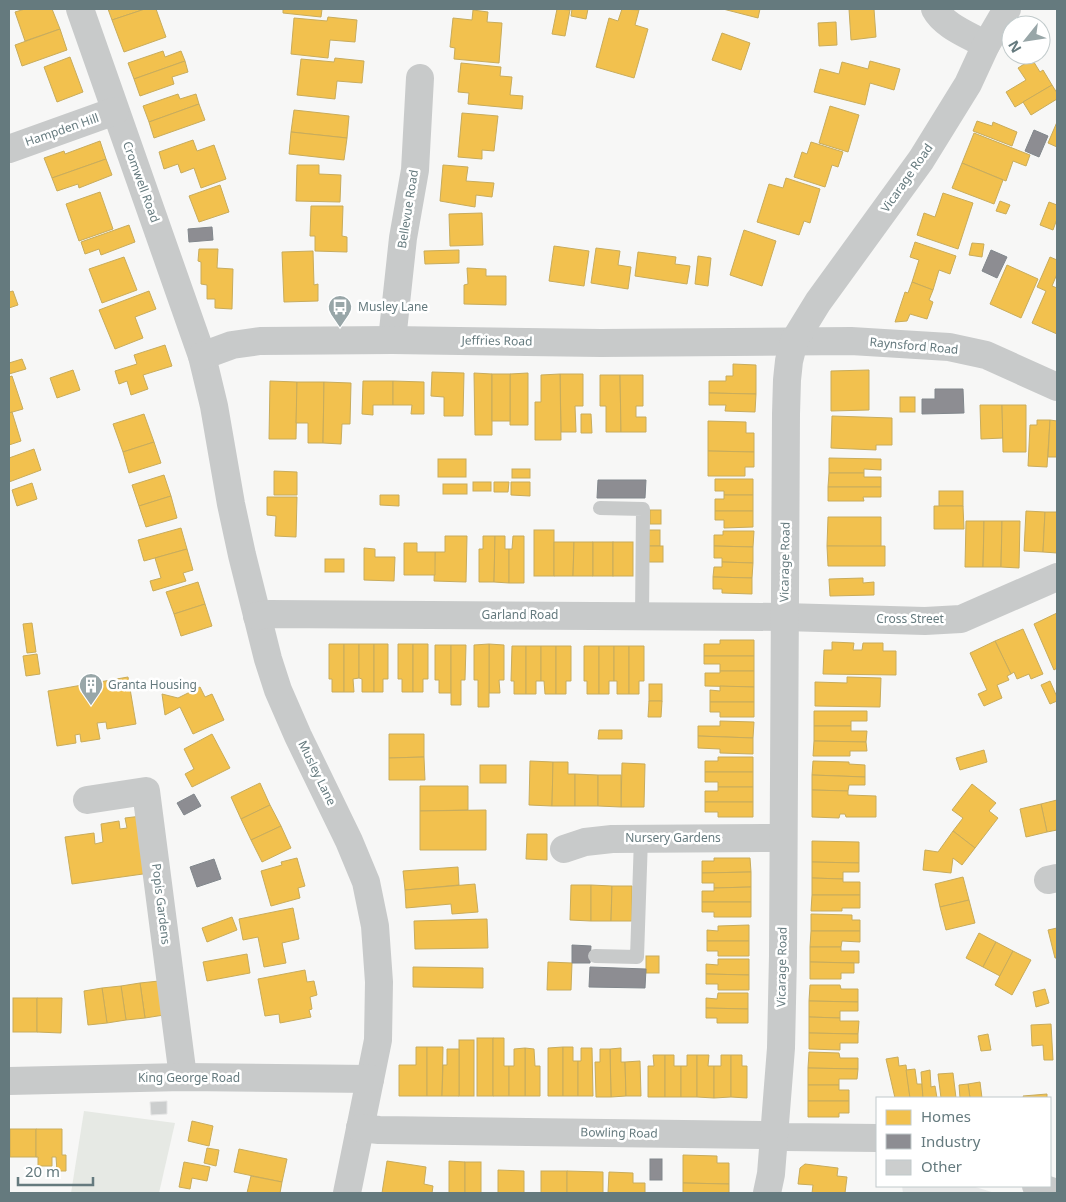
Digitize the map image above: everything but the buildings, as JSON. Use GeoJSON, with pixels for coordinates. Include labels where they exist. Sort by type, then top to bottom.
{"type":"FeatureCollection","features":[{"type":"Feature","properties":{"kind":"street","name":"Cromwell Road"},"geometry":{"type":"LineString","coordinates":[[80,9],[202,356]]}},
{"type":"Feature","properties":{"kind":"street"},"geometry":{"type":"LineString","coordinates":[[935,9],[950,24],[986,45]]}},
{"type":"Feature","properties":{"kind":"street","name":"Vicarage Road"},"geometry":{"type":"LineString","coordinates":[[767,1193],[771,1174],[781,1048],[784,617],[787,380],[789,361],[794,341],[818,302],[921,160],[968,84],[986,45],[1007,9]]}},
{"type":"Feature","properties":{"kind":"street","name":"Bellevue Road"},"geometry":{"type":"LineString","coordinates":[[392,340],[403,238],[415,170],[420,78]]}},
{"type":"Feature","properties":{"kind":"street","name":"Hampden Hill"},"geometry":{"type":"LineString","coordinates":[[9,149],[116,111]]}},
{"type":"Feature","properties":{"kind":"street","name":"Jeffries Road"},"geometry":{"type":"LineString","coordinates":[[202,356],[232,345],[260,341],[392,340],[602,343],[794,341]]}},
{"type":"Feature","properties":{"kind":"street","name":"Raynsford Road"},"geometry":{"type":"LineString","coordinates":[[794,341],[851,341],[949,347],[986,355],[1057,387]]}},
{"type":"Feature","properties":{"kind":"street","name":"Musley Lane"},"geometry":{"type":"LineString","coordinates":[[202,356],[214,406],[231,504],[257,616],[278,690],[298,736],[345,832],[366,882],[375,926],[379,982],[378,1040],[347,1193]]}},
{"type":"Feature","properties":{"kind":"street","name":"Cross Street"},"geometry":{"type":"LineString","coordinates":[[784,617],[926,621],[961,619],[1057,577]]}},
{"type":"Feature","properties":{"kind":"street","name":"Garland Road"},"geometry":{"type":"LineString","coordinates":[[257,616],[269,614],[784,617]]}},
{"type":"Feature","properties":{"kind":"street","name":"Popis Gardens"},"geometry":{"type":"LineString","coordinates":[[88,800],[146,791],[183,1077]]}},
{"type":"Feature","properties":{"kind":"street","name":"Nursery Gardens"},"geometry":{"type":"LineString","coordinates":[[564,848],[585,842],[640,838],[783,838]]}},
{"type":"Feature","properties":{"kind":"street","name":"King George Road"},"geometry":{"type":"LineString","coordinates":[[9,1081],[183,1077],[370,1079]]}},
{"type":"Feature","properties":{"kind":"street","name":"Bowling Road"},"geometry":{"type":"LineString","coordinates":[[360,1128],[379,1130],[876,1138]]}},
{"type":"Feature","properties":{"kind":"street"},"geometry":{"type":"LineString","coordinates":[[1039,1187],[1057,1193]]}},
{"type":"Feature","properties":{"kind":"lane"},"geometry":{"type":"LineString","coordinates":[[600,508],[644,509],[642,616]]}},
{"type":"Feature","properties":{"kind":"lane"},"geometry":{"type":"LineString","coordinates":[[595,956],[637,957],[640,838]]}},
{"type":"Feature","properties":{"kind":"shaded area"},"geometry":{"type":"Polygon","coordinates":[[[84,1111],[175,1123],[159,1193],[71,1193],[84,1111]]]}},
{"type":"Feature","properties":{"kind":"shaded area"},"geometry":{"type":"Polygon","coordinates":[[[902,1187],[975,1187],[995,1193],[903,1193],[902,1187]]]}},
{"type":"Feature","properties":{"kind":"place","name":"Musley Lane"},"geometry":{"type":"Point","coordinates":[340,328]}},
{"type":"Feature","properties":{"kind":"place","name":"Granta Housing"},"geometry":{"type":"Point","coordinates":[91,706]}}]}
